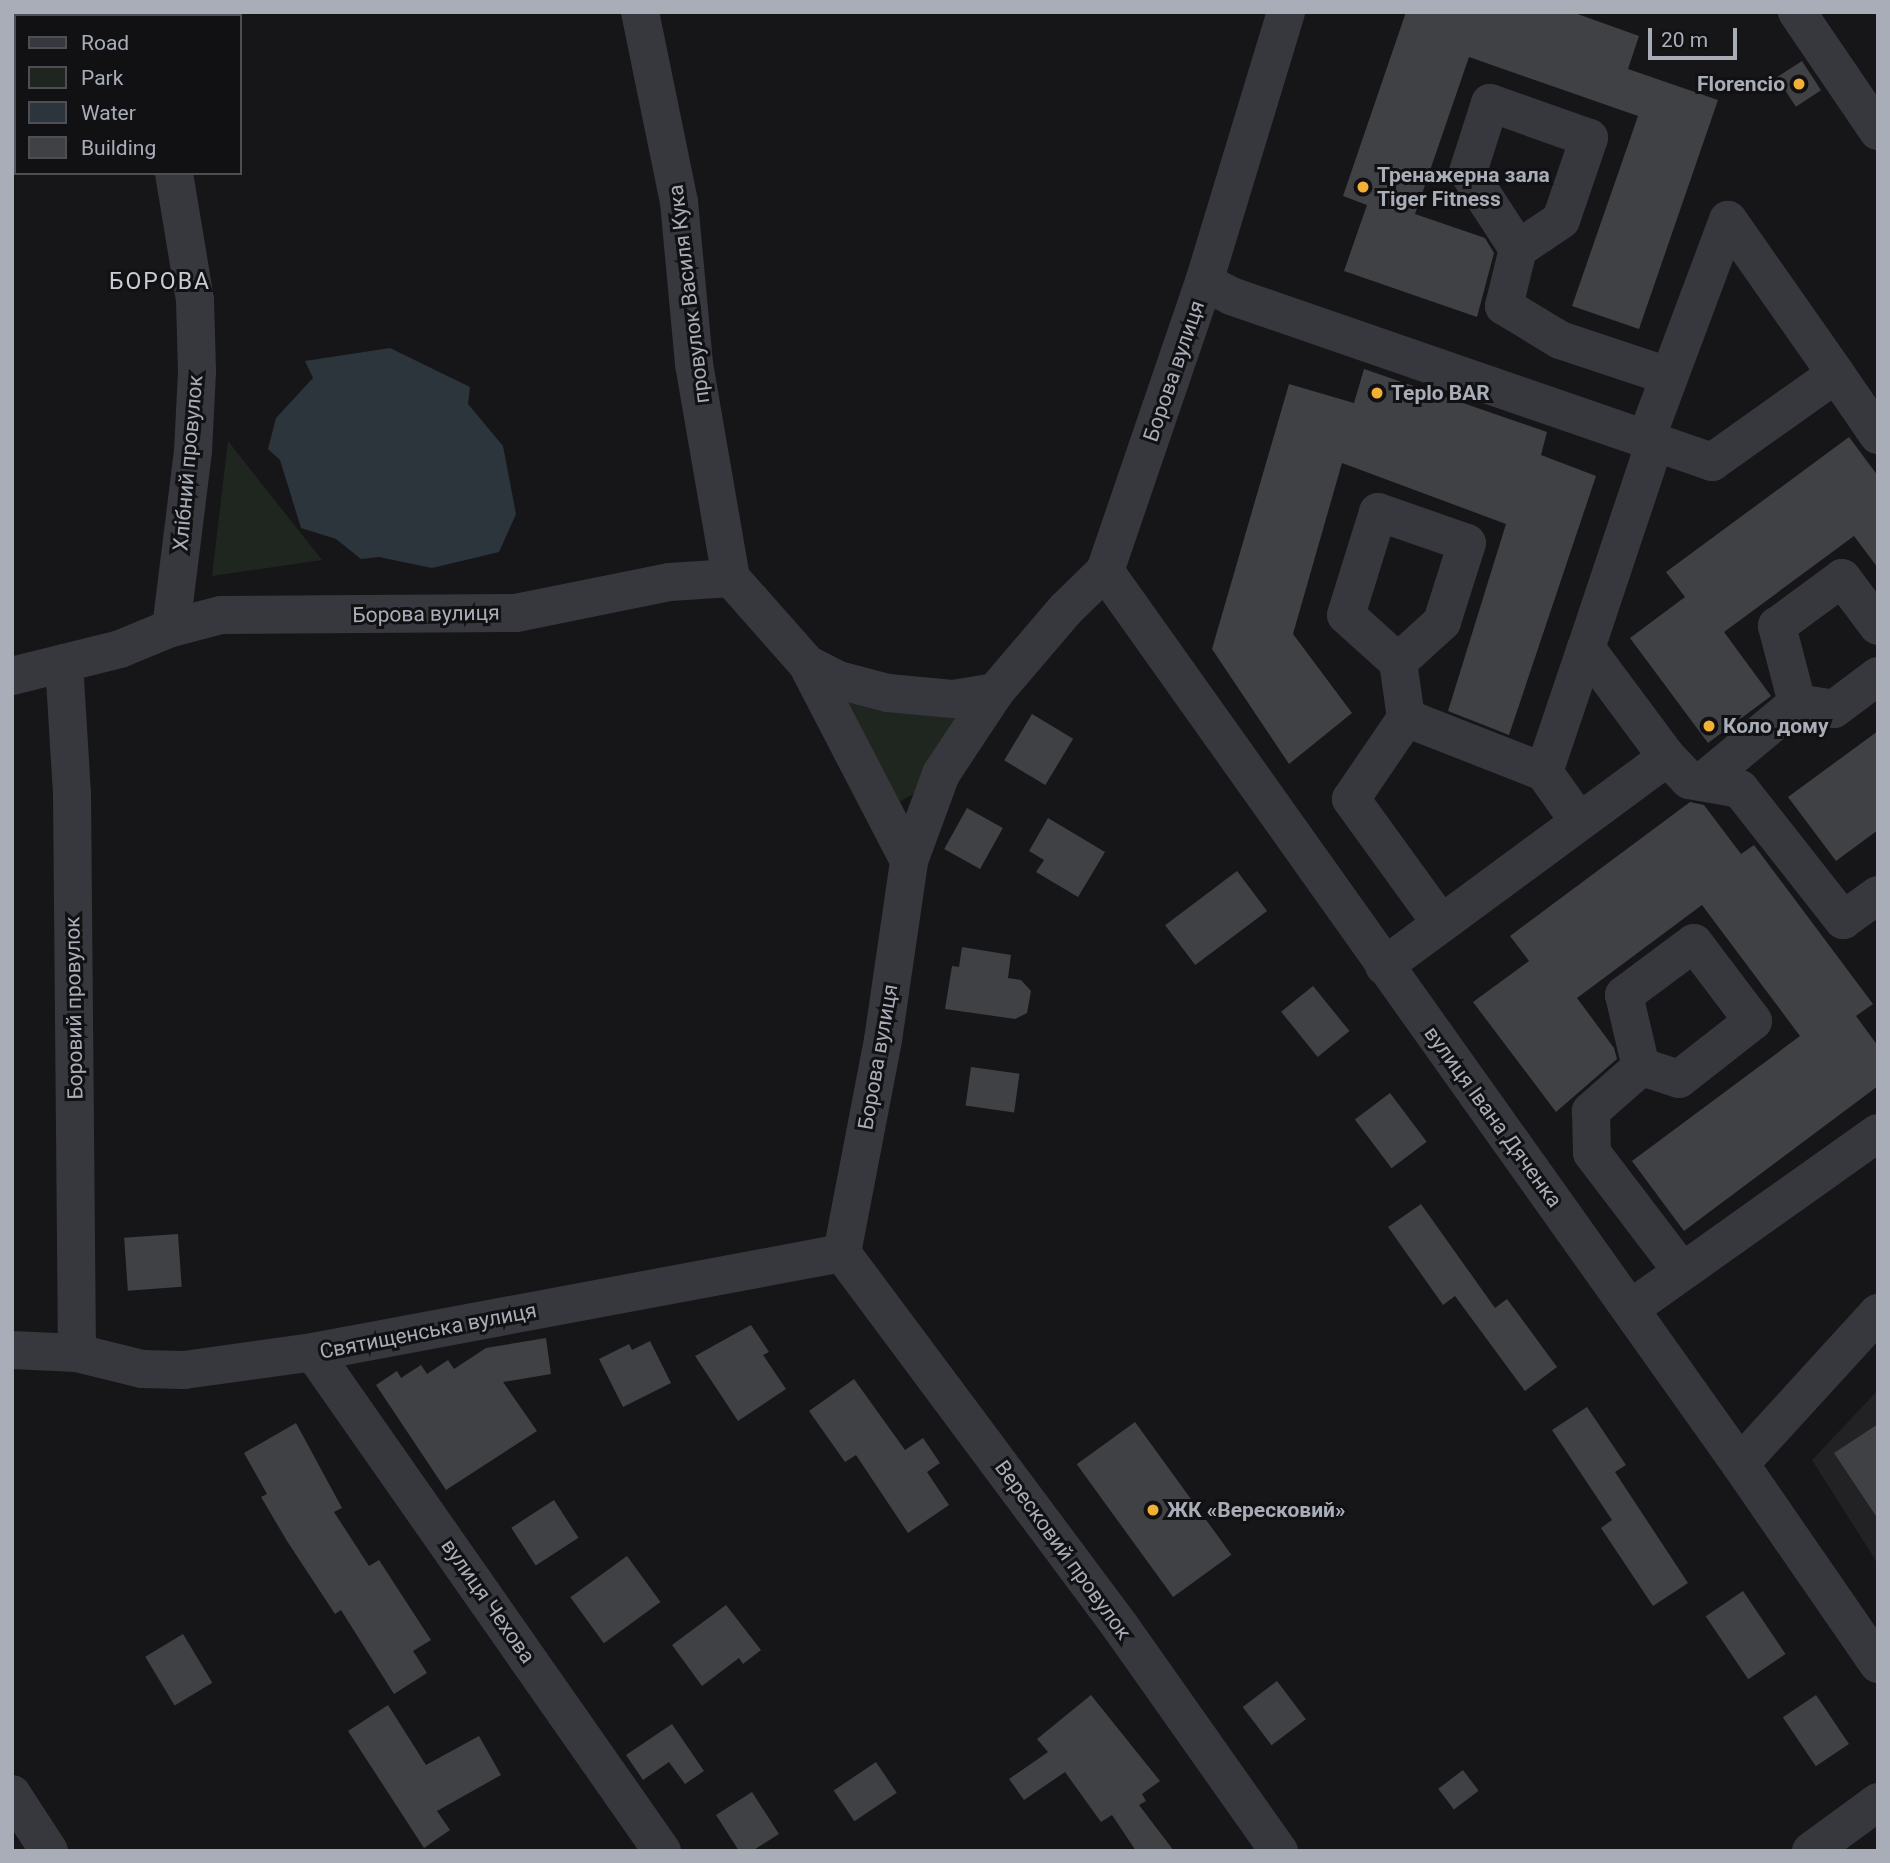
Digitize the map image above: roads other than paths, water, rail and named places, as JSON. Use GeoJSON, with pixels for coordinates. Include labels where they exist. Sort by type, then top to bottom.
{"type":"FeatureCollection","features":[{"type":"Feature","properties":{"kind":"street","name":"провулок Василя Кука"},"geometry":{"type":"LineString","coordinates":[[640,12],[680,202],[694,364],[732,578]]}},
{"type":"Feature","properties":{"kind":"street","name":"Борова вулиця"},"geometry":{"type":"LineString","coordinates":[[842,1253],[883,1040],[909,861],[941,774],[995,692],[1066,609],[1105,571],[1204,282],[1286,12]]}},
{"type":"Feature","properties":{"kind":"street"},"geometry":{"type":"LineString","coordinates":[[1797,12],[1876,127]]}},
{"type":"Feature","properties":{"kind":"street","name":"Хлібний провулок"},"geometry":{"type":"LineString","coordinates":[[171,628],[193,451],[197,371],[195,300],[174,175]]}},
{"type":"Feature","properties":{"kind":"street"},"geometry":{"type":"LineString","coordinates":[[1545,772],[1651,441],[1668,376],[1728,220],[1878,435]]}},
{"type":"Feature","properties":{"kind":"street"},"geometry":{"type":"LineString","coordinates":[[1518,249],[1504,306],[1560,340],[1668,376]]}},
{"type":"Feature","properties":{"kind":"street"},"geometry":{"type":"LineString","coordinates":[[1204,282],[1231,296],[1712,461],[1836,374]]}},
{"type":"Feature","properties":{"kind":"street","name":"вулиця Івана Дяченка"},"geometry":{"type":"LineString","coordinates":[[1105,571],[1741,1464],[1878,1664]]}},
{"type":"Feature","properties":{"kind":"street","name":"Борова вулиця"},"geometry":{"type":"LineString","coordinates":[[12,677],[120,649],[171,628],[221,615],[516,613],[670,582],[732,578]]}},
{"type":"Feature","properties":{"kind":"street"},"geometry":{"type":"LineString","coordinates":[[732,578],[807,664],[909,861]]}},
{"type":"Feature","properties":{"kind":"street"},"geometry":{"type":"LineString","coordinates":[[1797,704],[1777,626],[1842,578],[1878,626]]}},
{"type":"Feature","properties":{"kind":"street"},"geometry":{"type":"LineString","coordinates":[[1586,648],[1667,757],[1689,780],[1740,789],[1843,920],[1878,895]]}},
{"type":"Feature","properties":{"kind":"street"},"geometry":{"type":"LineString","coordinates":[[1398,662],[1406,718],[1351,799],[1440,922]]}},
{"type":"Feature","properties":{"kind":"street","name":"Боровий провулок"},"geometry":{"type":"LineString","coordinates":[[64,663],[72,793],[77,1353]]}},
{"type":"Feature","properties":{"kind":"street"},"geometry":{"type":"LineString","coordinates":[[807,664],[838,680],[888,693],[953,699],[995,692]]}},
{"type":"Feature","properties":{"kind":"street"},"geometry":{"type":"LineString","coordinates":[[1702,782],[1797,704],[1834,709],[1878,676]]}},
{"type":"Feature","properties":{"kind":"street"},"geometry":{"type":"LineString","coordinates":[[1406,718],[1545,772],[1578,820]]}},
{"type":"Feature","properties":{"kind":"street"},"geometry":{"type":"LineString","coordinates":[[1384,966],[1578,820],[1667,757]]}},
{"type":"Feature","properties":{"kind":"street"},"geometry":{"type":"LineString","coordinates":[[1642,1067],[1591,1111],[1592,1153],[1682,1271]]}},
{"type":"Feature","properties":{"kind":"street"},"geometry":{"type":"LineString","coordinates":[[1630,1309],[1878,1133]]}},
{"type":"Feature","properties":{"kind":"street","name":"Святищенська вулиця"},"geometry":{"type":"LineString","coordinates":[[12,1350],[77,1353],[142,1369],[184,1370],[313,1352],[842,1253]]}},
{"type":"Feature","properties":{"kind":"street","name":"Вересковий провулок"},"geometry":{"type":"LineString","coordinates":[[842,1253],[1120,1626],[1279,1851]]}},
{"type":"Feature","properties":{"kind":"street"},"geometry":{"type":"LineString","coordinates":[[1741,1464],[1878,1312]]}},
{"type":"Feature","properties":{"kind":"street","name":"вулиця Чехова"},"geometry":{"type":"LineString","coordinates":[[313,1352],[662,1851]]}},
{"type":"Feature","properties":{"kind":"street"},"geometry":{"type":"LineString","coordinates":[[12,1794],[49,1851]]}},
{"type":"Feature","properties":{"kind":"street"},"geometry":{"type":"LineString","coordinates":[[1811,1851],[1878,1802]]}},
{"type":"Feature","properties":{"kind":"water"},"geometry":{"type":"Polygon","coordinates":[[[390,348],[470,387],[468,404],[503,446],[516,514],[499,552],[432,568],[379,557],[361,559],[336,539],[301,528],[280,460],[268,449],[276,418],[313,378],[305,361],[390,348]]]}},
{"type":"Feature","properties":{"kind":"place","name":"Florencio"},"geometry":{"type":"Point","coordinates":[1799,84]}},
{"type":"Feature","properties":{"kind":"place","name":"Тренажерна зала Tiger Fitness"},"geometry":{"type":"Point","coordinates":[1363,187]}},
{"type":"Feature","properties":{"kind":"place","name":"Teplo BAR"},"geometry":{"type":"Point","coordinates":[1377,393]}},
{"type":"Feature","properties":{"kind":"place","name":"Коло дому"},"geometry":{"type":"Point","coordinates":[1709,726]}},
{"type":"Feature","properties":{"kind":"place","name":"ЖК «Вересковий»"},"geometry":{"type":"Point","coordinates":[1153,1510]}},
{"type":"Feature","properties":{"kind":"district","name":"БОРОВА"},"geometry":{"type":"Point","coordinates":[160,282]}}]}
